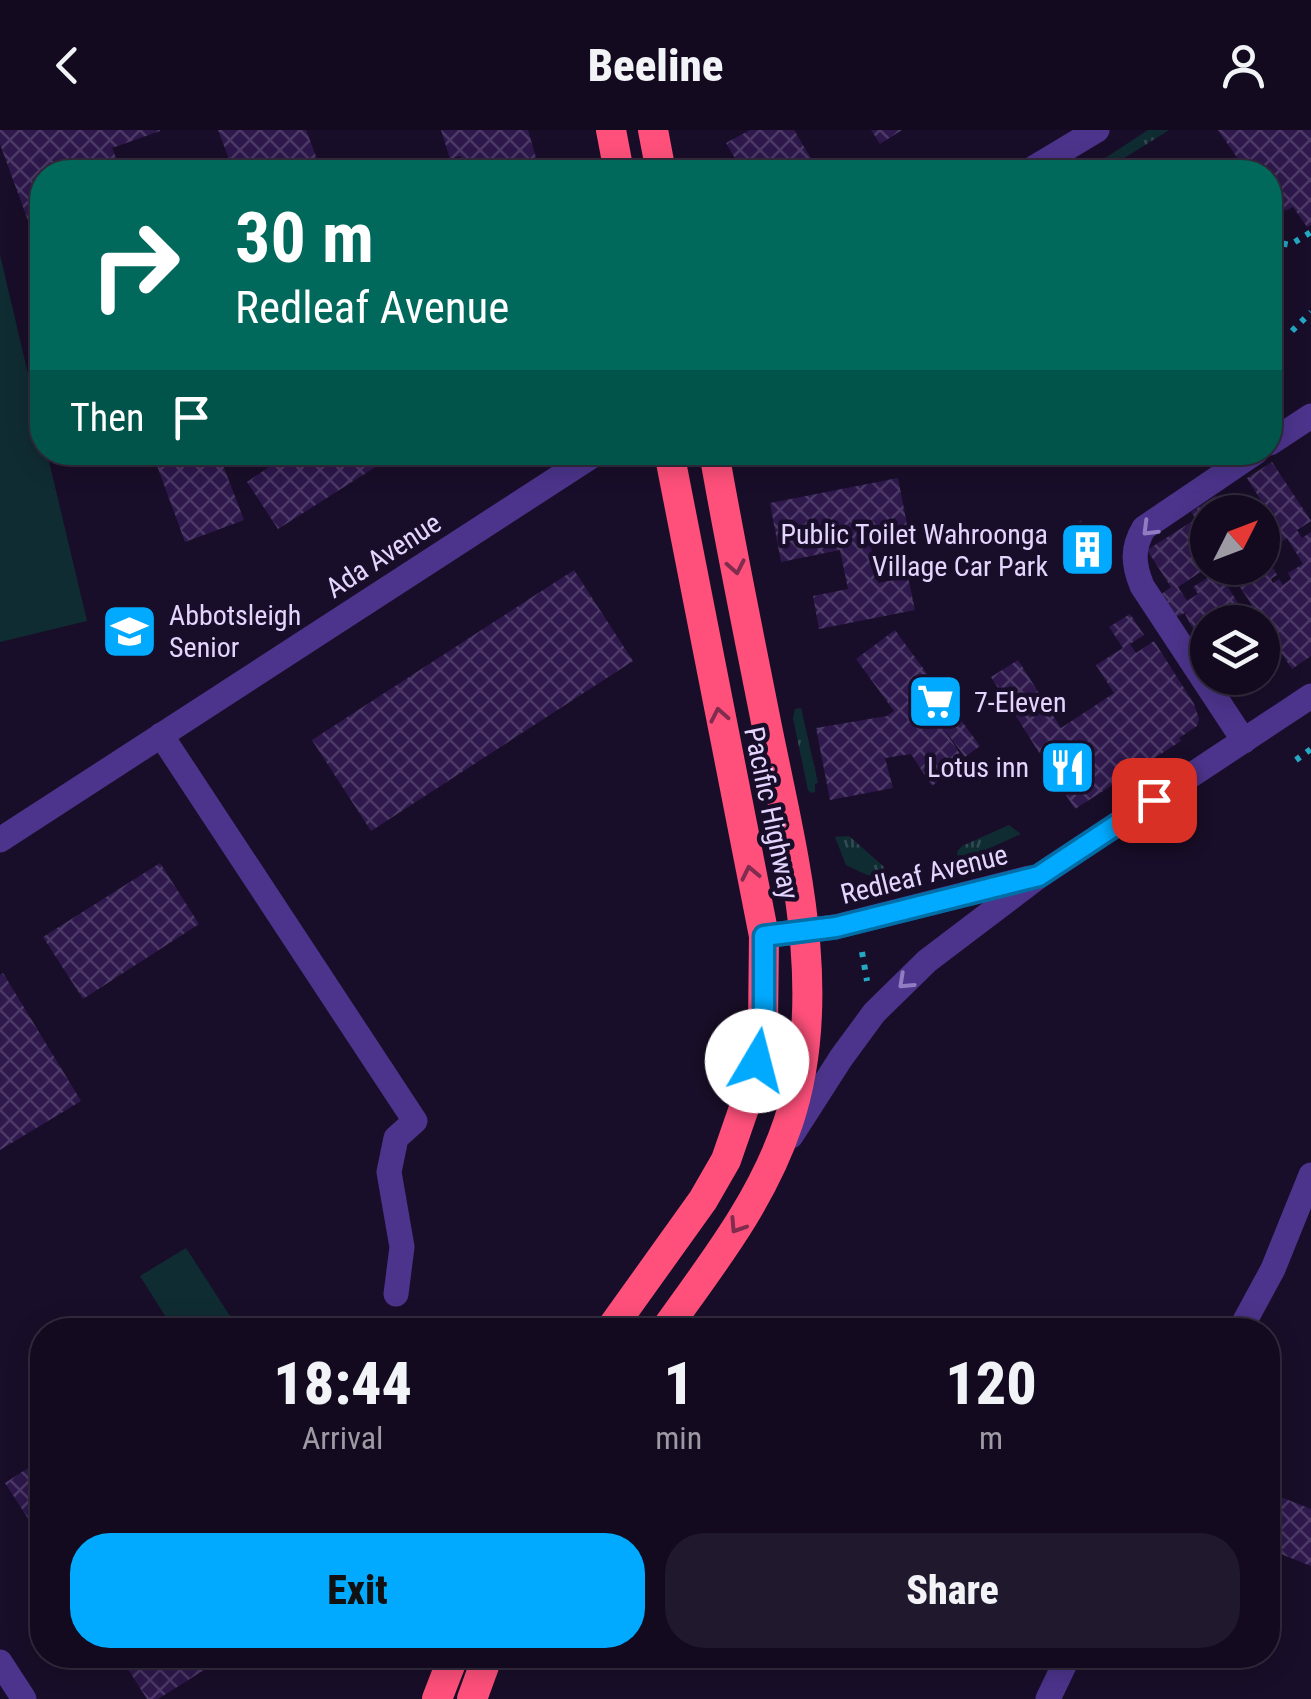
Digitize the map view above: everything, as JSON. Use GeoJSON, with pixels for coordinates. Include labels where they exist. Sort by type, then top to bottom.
{"type":"FeatureCollection","features":[{"type":"Feature","properties":{"kind":"highway"},"geometry":{"type":"LineString","coordinates":[[611,130],[617,160]]}},
{"type":"Feature","properties":{"kind":"highway"},"geometry":{"type":"LineString","coordinates":[[653,130],[659,160]]}},
{"type":"Feature","properties":{"kind":"highway","name":"Pacific Highway"},"geometry":{"type":"LineString","coordinates":[[619,1318],[704,1200],[726,1160],[752,1085],[764,1026],[764,936],[671,465]]}},
{"type":"Feature","properties":{"kind":"highway","name":"Pacific Highway"},"geometry":{"type":"LineString","coordinates":[[674,1318],[764,1184],[788,1122],[808,1015],[804,931],[788,832],[717,465]]}},
{"type":"Feature","properties":{"kind":"highway"},"geometry":{"type":"LineString","coordinates":[[437,1699],[449,1668]]}},
{"type":"Feature","properties":{"kind":"highway"},"geometry":{"type":"LineString","coordinates":[[472,1699],[483,1668]]}},
{"type":"Feature","properties":{"kind":"street"},"geometry":{"type":"LineString","coordinates":[[1048,160],[1097,130]]}},
{"type":"Feature","properties":{"kind":"street"},"geometry":{"type":"LineString","coordinates":[[1282,436],[1311,416]]}},
{"type":"Feature","properties":{"kind":"street","name":"Ada Avenue"},"geometry":{"type":"LineString","coordinates":[[0,840],[578,465]]}},
{"type":"Feature","properties":{"kind":"street"},"geometry":{"type":"LineString","coordinates":[[1237,465],[1144,528],[1134,554],[1142,586],[1244,741]]}},
{"type":"Feature","properties":{"kind":"street","name":"Redleaf Avenue"},"geometry":{"type":"LineString","coordinates":[[764,1184],[824,1082],[885,1000],[927,961],[1039,876],[1244,741],[1308,706]]}},
{"type":"Feature","properties":{"kind":"street"},"geometry":{"type":"LineString","coordinates":[[161,735],[414,1121],[396,1138],[390,1172],[402,1246],[396,1294]]}},
{"type":"Feature","properties":{"kind":"street","name":"Redleaf Avenue"},"geometry":{"type":"LineString","coordinates":[[764,936],[836,927],[1039,876]]}},
{"type":"Feature","properties":{"kind":"street"},"geometry":{"type":"LineString","coordinates":[[1246,1318],[1273,1269],[1311,1175]]}},
{"type":"Feature","properties":{"kind":"street"},"geometry":{"type":"LineString","coordinates":[[0,1662],[24,1699]]}},
{"type":"Feature","properties":{"kind":"street"},"geometry":{"type":"LineString","coordinates":[[1048,1699],[1063,1668]]}},
{"type":"Feature","properties":{"kind":"path"},"geometry":{"type":"LineString","coordinates":[[1282,243],[1290,245],[1311,232]]}},
{"type":"Feature","properties":{"kind":"path"},"geometry":{"type":"LineString","coordinates":[[1292,331],[1311,312]]}},
{"type":"Feature","properties":{"kind":"path"},"geometry":{"type":"LineString","coordinates":[[1296,760],[1311,749]]}},
{"type":"Feature","properties":{"kind":"path"},"geometry":{"type":"LineString","coordinates":[[862,952],[868,986]]}},
{"type":"Feature","properties":{"kind":"green space"},"geometry":{"type":"Polygon","coordinates":[[[1148,130],[1169,130],[1121,160],[1102,160],[1148,130]]]}},
{"type":"Feature","properties":{"kind":"green space"},"geometry":{"type":"Polygon","coordinates":[[[0,255],[30,382],[30,465],[50,465],[87,621],[0,642],[0,255]]]}},
{"type":"Feature","properties":{"kind":"green space"},"geometry":{"type":"Polygon","coordinates":[[[801,708],[818,783],[811,793],[793,718],[795,709],[801,708]]]}},
{"type":"Feature","properties":{"kind":"green space"},"geometry":{"type":"Polygon","coordinates":[[[1009,825],[1021,834],[959,862],[957,852],[962,846],[1009,825]]]}},
{"type":"Feature","properties":{"kind":"green space"},"geometry":{"type":"Polygon","coordinates":[[[849,836],[883,866],[889,877],[867,875],[846,865],[835,837],[849,836]]]}},
{"type":"Feature","properties":{"kind":"green space"},"geometry":{"type":"Polygon","coordinates":[[[186,1248],[231,1318],[166,1318],[140,1276],[186,1248]]]}},
{"type":"Feature","properties":{"kind":"building"},"geometry":{"type":"Polygon","coordinates":[[[0,130],[160,130],[112,148],[117,160],[30,160],[30,226],[0,144],[0,130]]]}},
{"type":"Feature","properties":{"kind":"building"},"geometry":{"type":"Polygon","coordinates":[[[218,130],[306,130],[317,160],[229,160],[218,130]]]}},
{"type":"Feature","properties":{"kind":"building"},"geometry":{"type":"Polygon","coordinates":[[[441,130],[528,130],[537,160],[461,160],[460,156],[450,159],[441,130]]]}},
{"type":"Feature","properties":{"kind":"building"},"geometry":{"type":"Polygon","coordinates":[[[750,130],[794,130],[812,160],[736,160],[726,143],[750,130]]]}},
{"type":"Feature","properties":{"kind":"building"},"geometry":{"type":"Polygon","coordinates":[[[871,130],[902,130],[880,144],[871,130]]]}},
{"type":"Feature","properties":{"kind":"building"},"geometry":{"type":"Polygon","coordinates":[[[1218,130],[1311,130],[1311,225],[1307,227],[1293,207],[1285,211],[1282,206],[1282,160],[1239,160],[1218,130]]]}},
{"type":"Feature","properties":{"kind":"building"},"geometry":{"type":"Polygon","coordinates":[[[157,465],[223,465],[244,520],[185,542],[157,465]]]}},
{"type":"Feature","properties":{"kind":"building"},"geometry":{"type":"Polygon","coordinates":[[[272,465],[379,465],[278,529],[247,482],[272,465]]]}},
{"type":"Feature","properties":{"kind":"building"},"geometry":{"type":"Polygon","coordinates":[[[1274,465],[1311,521],[1297,530],[1302,538],[1311,532],[1311,656],[1292,669],[1280,651],[1280,605],[1252,605],[1238,585],[1280,585],[1280,580],[1283,585],[1291,579],[1288,573],[1303,564],[1287,538],[1280,543],[1280,495],[1258,495],[1247,478],[1274,465]]]}},
{"type":"Feature","properties":{"kind":"building"},"geometry":{"type":"Polygon","coordinates":[[[898,478],[909,535],[870,543],[878,583],[908,577],[915,610],[819,629],[813,596],[848,589],[840,550],[781,562],[770,503],[898,478]]]}},
{"type":"Feature","properties":{"kind":"building","name":"Public Toilet Wahroonga Village Car Park"},"geometry":{"type":"Polygon","coordinates":[[[1081,520],[1105,557],[1090,569],[1069,543],[1072,541],[1065,531],[1081,520]]]}},
{"type":"Feature","properties":{"kind":"building"},"geometry":{"type":"Polygon","coordinates":[[[1190,523],[1190,579],[1178,587],[1187,601],[1198,594],[1193,587],[1196,585],[1227,585],[1239,605],[1190,605],[1190,623],[1185,614],[1189,611],[1176,617],[1160,595],[1171,587],[1147,550],[1190,523]]]}},
{"type":"Feature","properties":{"kind":"building"},"geometry":{"type":"Polygon","coordinates":[[[574,570],[633,661],[371,831],[312,740],[574,570]]]}},
{"type":"Feature","properties":{"kind":"building"},"geometry":{"type":"Polygon","coordinates":[[[1130,614],[1144,635],[1130,644],[1136,653],[1154,641],[1194,704],[1199,719],[1197,726],[1179,738],[1181,741],[1075,809],[991,677],[1018,660],[1061,728],[1114,693],[1096,665],[1123,648],[1109,627],[1130,614]]]}},
{"type":"Feature","properties":{"kind":"building"},"geometry":{"type":"Polygon","coordinates":[[[895,630],[980,746],[965,757],[943,728],[964,760],[932,786],[911,754],[885,758],[893,788],[830,800],[816,728],[887,716],[894,711],[856,659],[895,630]]]}},
{"type":"Feature","properties":{"kind":"building"},"geometry":{"type":"Polygon","coordinates":[[[160,863],[199,924],[83,999],[43,937],[160,863]]]}},
{"type":"Feature","properties":{"kind":"building"},"geometry":{"type":"Polygon","coordinates":[[[3,973],[81,1101],[0,1150],[0,975],[3,973]]]}},
{"type":"Feature","properties":{"kind":"building"},"geometry":{"type":"Polygon","coordinates":[[[30,1467],[30,1522],[5,1483],[30,1467]]]}},
{"type":"Feature","properties":{"kind":"building"},"geometry":{"type":"Polygon","coordinates":[[[1280,1497],[1311,1509],[1311,1566],[1280,1554],[1280,1497]]]}},
{"type":"Feature","properties":{"kind":"building"},"geometry":{"type":"Polygon","coordinates":[[[127,1668],[207,1668],[158,1699],[147,1699],[127,1668]]]}},
{"type":"Feature","properties":{"kind":"place","name":"Public Toilet Wahroonga Village Car Park"},"geometry":{"type":"Point","coordinates":[1087,550]}},
{"type":"Feature","properties":{"kind":"place","name":"Abbotsleigh Senior"},"geometry":{"type":"Point","coordinates":[130,631]}},
{"type":"Feature","properties":{"kind":"place","name":"7-Eleven"},"geometry":{"type":"Point","coordinates":[935,702]}},
{"type":"Feature","properties":{"kind":"place","name":"Lotus inn"},"geometry":{"type":"Point","coordinates":[1068,767]}},
{"type":"Feature","properties":{"kind":"route"},"geometry":{"type":"LineString","coordinates":[[757,1061],[764,1026],[764,936],[836,927],[1039,876],[1154,800]]}}]}
